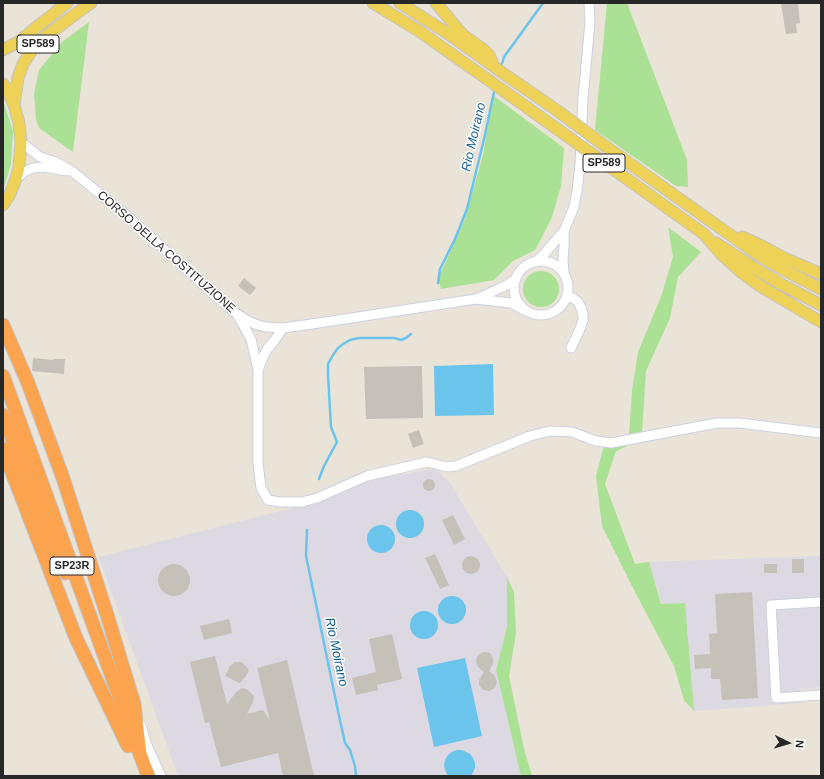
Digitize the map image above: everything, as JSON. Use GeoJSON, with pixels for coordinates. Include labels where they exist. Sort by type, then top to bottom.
{"type":"FeatureCollection","features":[{"type":"Feature","properties":{"kind":"highway"},"geometry":{"type":"LineString","coordinates":[[3,325],[28,383],[63,478],[108,618],[134,704],[140,755]]}},
{"type":"Feature","properties":{"kind":"highway","name":"SP23R"},"geometry":{"type":"LineString","coordinates":[[3,376],[148,776]]}},
{"type":"Feature","properties":{"kind":"highway","name":"SP23R"},"geometry":{"type":"LineString","coordinates":[[3,415],[62,565],[139,776]]}},
{"type":"Feature","properties":{"kind":"highway"},"geometry":{"type":"LineString","coordinates":[[3,449],[76,638],[128,746]]}},
{"type":"Feature","properties":{"kind":"main road","name":"SP589"},"geometry":{"type":"LineString","coordinates":[[3,50],[18,42],[67,3]]}},
{"type":"Feature","properties":{"kind":"main road","name":"SP589"},"geometry":{"type":"LineString","coordinates":[[14,105],[18,78],[23,64],[32,50],[46,36],[91,3]]}},
{"type":"Feature","properties":{"kind":"main road","name":"SP589"},"geometry":{"type":"LineString","coordinates":[[373,3],[420,31],[704,234],[753,267],[821,304]]}},
{"type":"Feature","properties":{"kind":"main road","name":"SP589"},"geometry":{"type":"LineString","coordinates":[[400,3],[450,35],[757,254],[821,289]]}},
{"type":"Feature","properties":{"kind":"main road"},"geometry":{"type":"LineString","coordinates":[[436,3],[463,35],[489,55],[494,67]]}},
{"type":"Feature","properties":{"kind":"main road"},"geometry":{"type":"LineString","coordinates":[[3,84],[7,89],[14,105],[19,123],[21,142],[19,167],[16,179],[9,196],[3,205]]}},
{"type":"Feature","properties":{"kind":"main road"},"geometry":{"type":"LineString","coordinates":[[718,227],[821,274]]}},
{"type":"Feature","properties":{"kind":"main road"},"geometry":{"type":"LineString","coordinates":[[704,234],[722,255],[741,272],[760,286],[821,322]]}},
{"type":"Feature","properties":{"kind":"street"},"geometry":{"type":"LineString","coordinates":[[586,3],[590,22]]}},
{"type":"Feature","properties":{"kind":"street"},"geometry":{"type":"LineString","coordinates":[[536,262],[564,231],[574,207],[577,191],[590,22],[589,3]]}},
{"type":"Feature","properties":{"kind":"street"},"geometry":{"type":"LineString","coordinates":[[590,22],[594,3]]}},
{"type":"Feature","properties":{"kind":"street","name":"CORSO DELLA COSTITUZIONE"},"geometry":{"type":"LineString","coordinates":[[21,142],[34,153],[56,162],[73,172],[130,218],[222,302],[237,314],[258,325],[284,328],[476,299]]}},
{"type":"Feature","properties":{"kind":"street"},"geometry":{"type":"LineString","coordinates":[[16,179],[24,172],[33,168],[73,172]]}},
{"type":"Feature","properties":{"kind":"street"},"geometry":{"type":"LineString","coordinates":[[476,299],[511,304],[542,316],[557,310],[567,297],[568,289],[564,273],[563,259],[564,231]]}},
{"type":"Feature","properties":{"kind":"street"},"geometry":{"type":"LineString","coordinates":[[526,311],[519,305],[515,297],[514,288],[520,271],[527,265],[544,261],[552,263],[564,273]]}},
{"type":"Feature","properties":{"kind":"street"},"geometry":{"type":"LineString","coordinates":[[476,299],[507,285],[516,279]]}},
{"type":"Feature","properties":{"kind":"street"},"geometry":{"type":"LineString","coordinates":[[567,297],[573,298],[578,302],[583,314],[580,329],[571,348]]}},
{"type":"Feature","properties":{"kind":"street"},"geometry":{"type":"LineString","coordinates":[[237,314],[251,339],[258,370],[258,463],[261,488],[268,500],[280,502],[302,502],[317,498],[367,476],[427,462],[447,467],[456,466],[530,436],[550,431],[572,432],[596,441],[611,443],[717,423],[739,423],[821,433]]}},
{"type":"Feature","properties":{"kind":"street"},"geometry":{"type":"LineString","coordinates":[[258,370],[268,348],[284,328]]}},
{"type":"Feature","properties":{"kind":"street"},"geometry":{"type":"LineString","coordinates":[[821,602],[771,605],[776,698],[821,695]]}},
{"type":"Feature","properties":{"kind":"street"},"geometry":{"type":"LineString","coordinates":[[134,704],[146,743],[161,776]]}},
{"type":"Feature","properties":{"kind":"shaded area"},"geometry":{"type":"Polygon","coordinates":[[[427,470],[438,471],[450,483],[507,577],[507,627],[496,670],[521,776],[178,776],[99,557],[328,499],[373,479],[427,470]]]}},
{"type":"Feature","properties":{"kind":"shaded area"},"geometry":{"type":"Polygon","coordinates":[[[821,556],[821,687],[800,689],[801,703],[694,711],[685,603],[662,604],[649,562],[821,556]]]}},
{"type":"Feature","properties":{"kind":"green space"},"geometry":{"type":"Polygon","coordinates":[[[607,3],[627,3],[687,160],[688,187],[676,186],[595,130],[607,3]]]}},
{"type":"Feature","properties":{"kind":"green space"},"geometry":{"type":"Polygon","coordinates":[[[89,22],[73,152],[39,128],[36,120],[34,94],[39,70],[62,42],[89,22]]]}},
{"type":"Feature","properties":{"kind":"green space"},"geometry":{"type":"Polygon","coordinates":[[[494,96],[564,148],[561,186],[552,217],[535,250],[513,261],[494,280],[441,289],[438,279],[465,219],[483,155],[494,96]]]}},
{"type":"Feature","properties":{"kind":"green space"},"geometry":{"type":"Polygon","coordinates":[[[3,102],[13,131],[11,164],[3,188],[3,102]]]}},
{"type":"Feature","properties":{"kind":"green space"},"geometry":{"type":"Polygon","coordinates":[[[668,227],[701,252],[678,277],[670,318],[646,371],[642,432],[629,434],[632,391],[638,352],[661,297],[673,257],[668,227]]]}},
{"type":"Feature","properties":{"kind":"green space"},"geometry":{"type":"Polygon","coordinates":[[[545,271],[554,276],[558,282],[558,296],[554,302],[545,307],[537,307],[528,302],[524,296],[523,285],[528,276],[534,272],[545,271]]]}},
{"type":"Feature","properties":{"kind":"green space"},"geometry":{"type":"Polygon","coordinates":[[[636,442],[616,451],[605,484],[635,564],[649,562],[661,604],[685,603],[694,711],[684,700],[674,666],[602,526],[596,476],[604,445],[636,442]]]}},
{"type":"Feature","properties":{"kind":"green space"},"geometry":{"type":"Polygon","coordinates":[[[507,577],[514,592],[516,633],[509,676],[524,749],[532,776],[521,776],[496,670],[507,627],[507,577]]]}},
{"type":"Feature","properties":{"kind":"water"},"geometry":{"type":"Polygon","coordinates":[[[493,364],[494,415],[435,416],[434,366],[493,364]]]}},
{"type":"Feature","properties":{"kind":"water"},"geometry":{"type":"Polygon","coordinates":[[[410,510],[420,514],[424,524],[420,534],[410,538],[400,534],[396,524],[400,514],[410,510]]]}},
{"type":"Feature","properties":{"kind":"water"},"geometry":{"type":"Polygon","coordinates":[[[381,525],[391,529],[395,539],[391,549],[381,553],[371,549],[367,539],[371,529],[381,525]]]}},
{"type":"Feature","properties":{"kind":"water"},"geometry":{"type":"Polygon","coordinates":[[[452,596],[462,600],[466,610],[462,620],[452,624],[442,620],[438,610],[442,600],[452,596]]]}},
{"type":"Feature","properties":{"kind":"water"},"geometry":{"type":"Polygon","coordinates":[[[424,611],[434,615],[438,625],[434,635],[424,639],[414,635],[410,625],[414,615],[424,611]]]}},
{"type":"Feature","properties":{"kind":"water"},"geometry":{"type":"Polygon","coordinates":[[[465,658],[482,736],[434,747],[417,668],[465,658]]]}},
{"type":"Feature","properties":{"kind":"water"},"geometry":{"type":"Polygon","coordinates":[[[457,750],[462,750],[470,754],[473,758],[475,768],[471,776],[448,776],[444,765],[445,760],[448,755],[457,750]]]}},
{"type":"Feature","properties":{"kind":"building"},"geometry":{"type":"Polygon","coordinates":[[[781,3],[798,3],[800,23],[796,24],[797,33],[786,34],[781,3]]]}},
{"type":"Feature","properties":{"kind":"building"},"geometry":{"type":"Polygon","coordinates":[[[244,278],[256,288],[250,295],[238,286],[244,278]]]}},
{"type":"Feature","properties":{"kind":"building"},"geometry":{"type":"Polygon","coordinates":[[[33,358],[53,360],[65,359],[64,374],[32,371],[33,358]]]}},
{"type":"Feature","properties":{"kind":"building"},"geometry":{"type":"Polygon","coordinates":[[[422,366],[423,418],[366,419],[364,367],[422,366]]]}},
{"type":"Feature","properties":{"kind":"building"},"geometry":{"type":"Polygon","coordinates":[[[419,430],[424,444],[413,448],[408,434],[419,430]]]}},
{"type":"Feature","properties":{"kind":"building"},"geometry":{"type":"Polygon","coordinates":[[[427,479],[431,479],[435,485],[431,491],[427,491],[423,487],[423,483],[427,479]]]}},
{"type":"Feature","properties":{"kind":"building"},"geometry":{"type":"Polygon","coordinates":[[[453,515],[465,539],[454,545],[442,520],[453,515]]]}},
{"type":"Feature","properties":{"kind":"building"},"geometry":{"type":"Polygon","coordinates":[[[435,554],[449,585],[440,589],[425,558],[435,554]]]}},
{"type":"Feature","properties":{"kind":"building"},"geometry":{"type":"Polygon","coordinates":[[[471,556],[477,559],[480,565],[477,571],[471,574],[465,571],[462,565],[465,559],[471,556]]]}},
{"type":"Feature","properties":{"kind":"building"},"geometry":{"type":"Polygon","coordinates":[[[792,559],[804,559],[804,573],[792,573],[792,559]]]}},
{"type":"Feature","properties":{"kind":"building"},"geometry":{"type":"Polygon","coordinates":[[[174,564],[185,569],[190,580],[185,591],[174,596],[163,591],[158,580],[163,569],[174,564]]]}},
{"type":"Feature","properties":{"kind":"building"},"geometry":{"type":"Polygon","coordinates":[[[764,564],[777,564],[777,573],[764,573],[764,564]]]}},
{"type":"Feature","properties":{"kind":"building"},"geometry":{"type":"Polygon","coordinates":[[[752,592],[758,698],[722,700],[720,679],[711,679],[711,668],[695,669],[694,655],[710,654],[709,634],[717,633],[715,594],[752,592]]]}},
{"type":"Feature","properties":{"kind":"building"},"geometry":{"type":"Polygon","coordinates":[[[229,619],[232,633],[204,640],[200,626],[229,619]]]}},
{"type":"Feature","properties":{"kind":"building"},"geometry":{"type":"Polygon","coordinates":[[[392,634],[402,679],[377,685],[378,690],[356,695],[352,678],[376,672],[369,639],[392,634]]]}},
{"type":"Feature","properties":{"kind":"building"},"geometry":{"type":"Polygon","coordinates":[[[484,652],[490,653],[493,658],[493,664],[489,671],[495,676],[497,682],[495,688],[489,691],[483,690],[479,685],[479,680],[484,672],[478,667],[476,662],[477,656],[484,652]]]}},
{"type":"Feature","properties":{"kind":"building"},"geometry":{"type":"Polygon","coordinates":[[[215,656],[227,704],[236,692],[242,688],[248,690],[254,696],[253,702],[247,714],[263,710],[270,721],[257,668],[287,660],[314,776],[283,776],[278,753],[221,767],[209,722],[205,723],[190,662],[215,656]]]}},
{"type":"Feature","properties":{"kind":"building"},"geometry":{"type":"Polygon","coordinates":[[[235,662],[241,662],[249,670],[240,683],[225,676],[230,666],[235,662]]]}},
{"type":"Feature","properties":{"kind":"waterway","name":"Rio Moirano"},"geometry":{"type":"LineString","coordinates":[[501,67],[504,57],[543,3]]}},
{"type":"Feature","properties":{"kind":"waterway","name":"Rio Moirano"},"geometry":{"type":"LineString","coordinates":[[438,283],[440,269],[455,239],[467,209],[495,88]]}},
{"type":"Feature","properties":{"kind":"waterway","name":"Rio Moirano"},"geometry":{"type":"LineString","coordinates":[[319,479],[337,442],[331,427],[328,375],[328,364],[333,355],[338,348],[350,340],[359,338],[394,338],[401,340],[411,334]]}},
{"type":"Feature","properties":{"kind":"waterway","name":"Rio Moirano"},"geometry":{"type":"LineString","coordinates":[[307,530],[306,556],[345,743],[350,750],[355,766],[356,776]]}}]}
